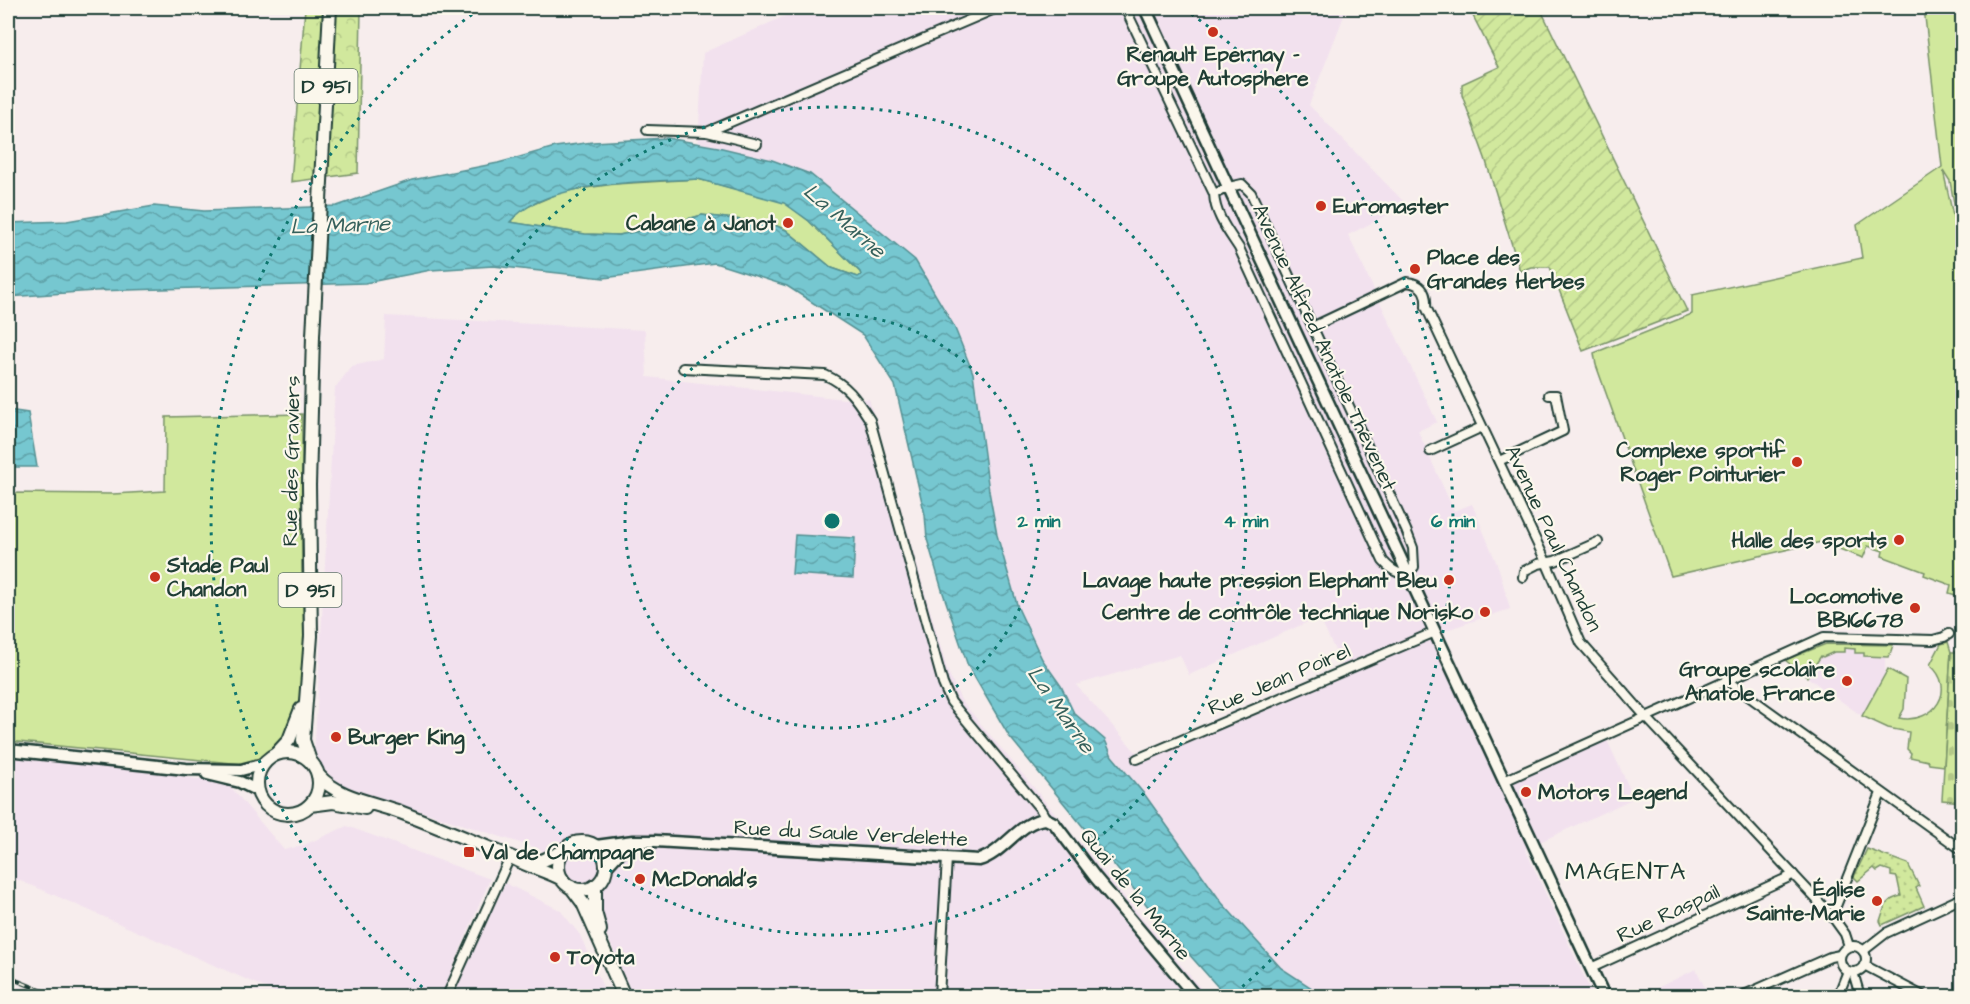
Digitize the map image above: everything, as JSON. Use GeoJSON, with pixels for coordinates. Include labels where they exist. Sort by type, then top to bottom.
{"type":"FeatureCollection","features":[{"type":"Feature","properties":{"kind":"main road","name":"Rue des Graviers"},"geometry":{"type":"LineString","coordinates":[[310,761],[303,740],[311,636],[309,484],[313,336],[330,8]]}},
{"type":"Feature","properties":{"kind":"main road","name":"Avenue Alfred Anatole Thévenet"},"geometry":{"type":"LineString","coordinates":[[1145,8],[1604,996]]}},
{"type":"Feature","properties":{"kind":"main road","name":"Rue des Graviers"},"geometry":{"type":"LineString","coordinates":[[276,754],[292,734],[307,694]]}},
{"type":"Feature","properties":{"kind":"main road"},"geometry":{"type":"LineString","coordinates":[[8,750],[186,769],[241,770],[264,764],[276,754],[294,753],[310,761],[318,774],[330,786],[344,793],[513,858],[583,890],[595,886],[605,874],[606,867],[602,852],[596,846],[586,843],[573,844],[562,852],[541,861],[513,858]]}},
{"type":"Feature","properties":{"kind":"main road"},"geometry":{"type":"LineString","coordinates":[[264,764],[258,777],[258,791],[263,801],[280,813],[291,814],[310,805],[333,802],[424,823]]}},
{"type":"Feature","properties":{"kind":"main road"},"geometry":{"type":"LineString","coordinates":[[186,769],[240,782],[258,791]]}},
{"type":"Feature","properties":{"kind":"main road"},"geometry":{"type":"LineString","coordinates":[[310,805],[318,791],[318,774]]}},
{"type":"Feature","properties":{"kind":"main road","name":"Rue du Saule Verdelette"},"geometry":{"type":"LineString","coordinates":[[596,846],[641,841],[979,860],[986,858],[1034,822],[1046,819]]}},
{"type":"Feature","properties":{"kind":"main road","name":"Quai de la Marne"},"geometry":{"type":"LineString","coordinates":[[1046,819],[1054,823],[1095,877],[1195,996]]}},
{"type":"Feature","properties":{"kind":"main road"},"geometry":{"type":"LineString","coordinates":[[606,867],[618,854],[641,841]]}},
{"type":"Feature","properties":{"kind":"main road"},"geometry":{"type":"LineString","coordinates":[[562,852],[558,866],[566,883],[583,903],[624,996]]}},
{"type":"Feature","properties":{"kind":"main road"},"geometry":{"type":"LineString","coordinates":[[595,886],[595,912],[605,952]]}},
{"type":"Feature","properties":{"kind":"street"},"geometry":{"type":"LineString","coordinates":[[707,132],[997,8]]}},
{"type":"Feature","properties":{"kind":"street"},"geometry":{"type":"LineString","coordinates":[[1125,8],[1214,194],[1215,205],[1223,223],[1239,248],[1383,561],[1391,570],[1400,574],[1408,572],[1414,567],[1413,548],[1406,530],[1251,193],[1242,184],[1214,194]]}},
{"type":"Feature","properties":{"kind":"street"},"geometry":{"type":"LineString","coordinates":[[647,130],[707,132],[757,144]]}},
{"type":"Feature","properties":{"kind":"street","name":"Avenue Paul Chandon"},"geometry":{"type":"LineString","coordinates":[[1312,327],[1407,282],[1419,285],[1425,293],[1426,307],[1547,564],[1581,643],[1646,717],[1832,916],[1845,934],[1848,946]]}},
{"type":"Feature","properties":{"kind":"street"},"geometry":{"type":"LineString","coordinates":[[683,368],[825,375],[841,382],[859,403],[870,420],[943,684],[951,702],[1036,803],[1046,819]]}},
{"type":"Feature","properties":{"kind":"street"},"geometry":{"type":"LineString","coordinates":[[1499,461],[1563,431],[1556,394],[1550,395]]}},
{"type":"Feature","properties":{"kind":"street"},"geometry":{"type":"LineString","coordinates":[[1430,452],[1482,426]]}},
{"type":"Feature","properties":{"kind":"street"},"geometry":{"type":"LineString","coordinates":[[1523,577],[1524,571],[1538,564],[1547,564],[1598,542]]}},
{"type":"Feature","properties":{"kind":"street","name":"Rue Jean Poirel"},"geometry":{"type":"LineString","coordinates":[[1137,759],[1435,632]]}},
{"type":"Feature","properties":{"kind":"street"},"geometry":{"type":"LineString","coordinates":[[1504,781],[1824,637],[1933,640],[1949,634]]}},
{"type":"Feature","properties":{"kind":"street"},"geometry":{"type":"LineString","coordinates":[[1726,680],[1962,850]]}},
{"type":"Feature","properties":{"kind":"street"},"geometry":{"type":"LineString","coordinates":[[1832,916],[1881,793]]}},
{"type":"Feature","properties":{"kind":"street"},"geometry":{"type":"LineString","coordinates":[[447,996],[513,858]]}},
{"type":"Feature","properties":{"kind":"street"},"geometry":{"type":"LineString","coordinates":[[939,996],[947,858]]}},
{"type":"Feature","properties":{"kind":"street","name":"Rue Raspail"},"geometry":{"type":"LineString","coordinates":[[1590,968],[1792,874]]}},
{"type":"Feature","properties":{"kind":"street"},"geometry":{"type":"LineString","coordinates":[[1863,951],[1886,933],[1962,898]]}},
{"type":"Feature","properties":{"kind":"street"},"geometry":{"type":"LineString","coordinates":[[1743,996],[1830,957],[1840,956],[1848,946],[1857,946],[1866,958],[1864,965],[1860,970],[1851,972],[1838,996]]}},
{"type":"Feature","properties":{"kind":"street"},"geometry":{"type":"LineString","coordinates":[[1840,956],[1842,967],[1851,972],[1860,996]]}},
{"type":"Feature","properties":{"kind":"street"},"geometry":{"type":"LineString","coordinates":[[1864,965],[1923,996]]}},
{"type":"Feature","properties":{"kind":"shaded area"},"geometry":{"type":"Polygon","coordinates":[[[803,8],[1347,8],[1309,105],[1407,205],[1348,235],[1437,422],[1418,431],[1454,511],[1472,504],[1499,569],[1510,609],[1443,631],[1430,629],[1343,667],[1319,617],[1189,675],[1180,655],[1076,685],[1144,761],[1431,637],[1501,788],[1606,738],[1634,798],[1525,849],[1593,996],[1324,996],[1281,968],[1222,903],[1145,795],[1112,756],[1105,740],[1074,714],[1061,686],[1042,659],[1018,608],[997,535],[989,491],[915,260],[810,174],[772,160],[698,143],[703,53],[803,8]]]}},
{"type":"Feature","properties":{"kind":"shaded area"},"geometry":{"type":"Polygon","coordinates":[[[386,316],[645,330],[647,377],[844,399],[869,399],[948,672],[961,700],[1207,996],[633,996],[606,933],[542,850],[334,783],[314,759],[335,388],[352,366],[384,359],[386,316]]]}},
{"type":"Feature","properties":{"kind":"shaded area","name":"Groupe scolaire Anatole France"},"geometry":{"type":"Polygon","coordinates":[[[1844,648],[1856,649],[1864,653],[1864,656],[1885,657],[1885,675],[1862,716],[1807,677],[1821,656],[1843,652],[1844,648]]]}},
{"type":"Feature","properties":{"kind":"shaded area"},"geometry":{"type":"Polygon","coordinates":[[[8,757],[146,770],[229,785],[284,850],[304,845],[347,826],[490,879],[441,996],[284,996],[8,876],[8,757]]]}},
{"type":"Feature","properties":{"kind":"shaded area"},"geometry":{"type":"Polygon","coordinates":[[[505,883],[560,910],[580,935],[607,996],[453,996],[505,883]]]}},
{"type":"Feature","properties":{"kind":"shaded area"},"geometry":{"type":"Polygon","coordinates":[[[1696,969],[1709,996],[1657,996],[1653,990],[1696,969]]]}},
{"type":"Feature","properties":{"kind":"green space"},"geometry":{"type":"Polygon","coordinates":[[[305,8],[361,8],[358,173],[291,182],[305,8]]]}},
{"type":"Feature","properties":{"kind":"green space"},"geometry":{"type":"Polygon","coordinates":[[[1469,8],[1540,8],[1687,311],[1583,351],[1550,267],[1531,267],[1520,271],[1485,158],[1462,95],[1462,84],[1499,67],[1469,8]]]}},
{"type":"Feature","properties":{"kind":"green space","name":"Complexe sportif Roger Pointurier"},"geometry":{"type":"Polygon","coordinates":[[[1924,8],[1962,8],[1962,219],[1957,220],[1950,181],[1943,170],[1962,257],[1962,342],[1959,346],[1962,382],[1962,597],[1949,593],[1951,585],[1924,575],[1925,572],[1882,556],[1883,551],[1868,546],[1863,558],[1821,542],[1671,576],[1596,365],[1594,353],[1692,314],[1692,295],[1862,258],[1857,225],[1942,167],[1924,8]]]}},
{"type":"Feature","properties":{"kind":"green space"},"geometry":{"type":"Polygon","coordinates":[[[698,179],[784,202],[809,221],[861,275],[858,277],[832,268],[786,230],[777,226],[742,220],[702,215],[619,235],[585,234],[509,222],[522,209],[564,191],[615,184],[698,179]]]}},
{"type":"Feature","properties":{"kind":"green space","name":"Stade Paul Chandon"},"geometry":{"type":"Polygon","coordinates":[[[302,414],[303,664],[296,713],[283,740],[261,759],[242,764],[8,741],[8,493],[113,494],[165,491],[166,417],[302,414]]]}},
{"type":"Feature","properties":{"kind":"green space"},"geometry":{"type":"Polygon","coordinates":[[[1948,642],[1951,652],[1944,766],[1929,764],[1928,761],[1910,757],[1911,753],[1907,749],[1909,732],[1888,728],[1862,716],[1888,669],[1906,679],[1904,709],[1899,718],[1912,719],[1932,711],[1942,694],[1942,684],[1938,674],[1930,665],[1941,644],[1948,642]]]}},
{"type":"Feature","properties":{"kind":"green space"},"geometry":{"type":"Polygon","coordinates":[[[1826,644],[1893,645],[1889,657],[1864,656],[1864,653],[1855,653],[1855,649],[1844,648],[1844,652],[1821,656],[1807,677],[1785,660],[1826,644]]]}},
{"type":"Feature","properties":{"kind":"green space"},"geometry":{"type":"Polygon","coordinates":[[[1951,652],[1962,652],[1962,802],[1942,800],[1951,652]]]}},
{"type":"Feature","properties":{"kind":"green space"},"geometry":{"type":"Polygon","coordinates":[[[1867,849],[1908,864],[1919,886],[1916,888],[1924,906],[1882,925],[1880,921],[1886,904],[1901,896],[1897,877],[1891,876],[1891,871],[1882,868],[1877,871],[1874,868],[1858,881],[1854,877],[1867,849]]]}},
{"type":"Feature","properties":{"kind":"water","name":"La Marne"},"geometry":{"type":"Polygon","coordinates":[[[667,138],[772,160],[810,174],[915,260],[954,326],[973,373],[997,535],[1018,608],[1042,659],[1061,686],[1074,713],[1105,740],[1112,756],[1145,795],[1222,903],[1281,968],[1324,996],[1226,996],[1163,925],[1009,736],[968,666],[942,590],[927,539],[925,515],[895,385],[863,335],[787,286],[715,263],[604,278],[493,266],[431,270],[365,283],[95,291],[8,297],[8,223],[67,221],[154,206],[204,211],[337,206],[412,180],[498,163],[555,147],[593,142],[667,138]],[[698,179],[625,183],[597,186],[546,198],[526,208],[510,222],[585,234],[619,235],[702,215],[742,220],[777,226],[786,230],[832,268],[858,277],[861,275],[809,221],[784,203],[698,179]]]}},
{"type":"Feature","properties":{"kind":"water"},"geometry":{"type":"Polygon","coordinates":[[[8,410],[28,413],[37,467],[8,467],[8,410]]]}},
{"type":"Feature","properties":{"kind":"water"},"geometry":{"type":"Polygon","coordinates":[[[795,535],[855,538],[853,578],[792,574],[795,535]]]}},
{"type":"Feature","properties":{"kind":"railway"},"geometry":{"type":"LineString","coordinates":[[8,977],[55,996]]}},
{"type":"Feature","properties":{"kind":"place","name":"Renault Epernay - Groupe Autosphere"},"geometry":{"type":"Point","coordinates":[1213,32]}},
{"type":"Feature","properties":{"kind":"place","name":"Euromaster"},"geometry":{"type":"Point","coordinates":[1321,206]}},
{"type":"Feature","properties":{"kind":"place","name":"Cabane à Janot"},"geometry":{"type":"Point","coordinates":[788,223]}},
{"type":"Feature","properties":{"kind":"place","name":"Place des Grandes Herbes"},"geometry":{"type":"Point","coordinates":[1415,269]}},
{"type":"Feature","properties":{"kind":"place","name":"Complexe sportif Roger Pointurier"},"geometry":{"type":"Point","coordinates":[1797,462]}},
{"type":"Feature","properties":{"kind":"place","name":"Halle des sports"},"geometry":{"type":"Point","coordinates":[1899,540]}},
{"type":"Feature","properties":{"kind":"place","name":"Stade Paul Chandon"},"geometry":{"type":"Point","coordinates":[155,577]}},
{"type":"Feature","properties":{"kind":"place","name":"Lavage haute pression Elephant Bleu"},"geometry":{"type":"Point","coordinates":[1449,580]}},
{"type":"Feature","properties":{"kind":"place","name":"Locomotive BB16678"},"geometry":{"type":"Point","coordinates":[1915,608]}},
{"type":"Feature","properties":{"kind":"place","name":"Centre de contrôle technique Norisko"},"geometry":{"type":"Point","coordinates":[1485,612]}},
{"type":"Feature","properties":{"kind":"place","name":"Groupe scolaire Anatole France"},"geometry":{"type":"Point","coordinates":[1847,681]}},
{"type":"Feature","properties":{"kind":"place","name":"Burger King"},"geometry":{"type":"Point","coordinates":[336,737]}},
{"type":"Feature","properties":{"kind":"place","name":"Motors Legend"},"geometry":{"type":"Point","coordinates":[1526,792]}},
{"type":"Feature","properties":{"kind":"place","name":"Val de Champagne"},"geometry":{"type":"Point","coordinates":[469,852]}},
{"type":"Feature","properties":{"kind":"place","name":"McDonald's"},"geometry":{"type":"Point","coordinates":[640,879]}},
{"type":"Feature","properties":{"kind":"place","name":"Église Sainte-Marie"},"geometry":{"type":"Point","coordinates":[1877,901]}},
{"type":"Feature","properties":{"kind":"place","name":"Toyota"},"geometry":{"type":"Point","coordinates":[555,957]}},
{"type":"Feature","properties":{"kind":"district","name":"MAGENTA"},"geometry":{"type":"Point","coordinates":[1626,871]}}]}
